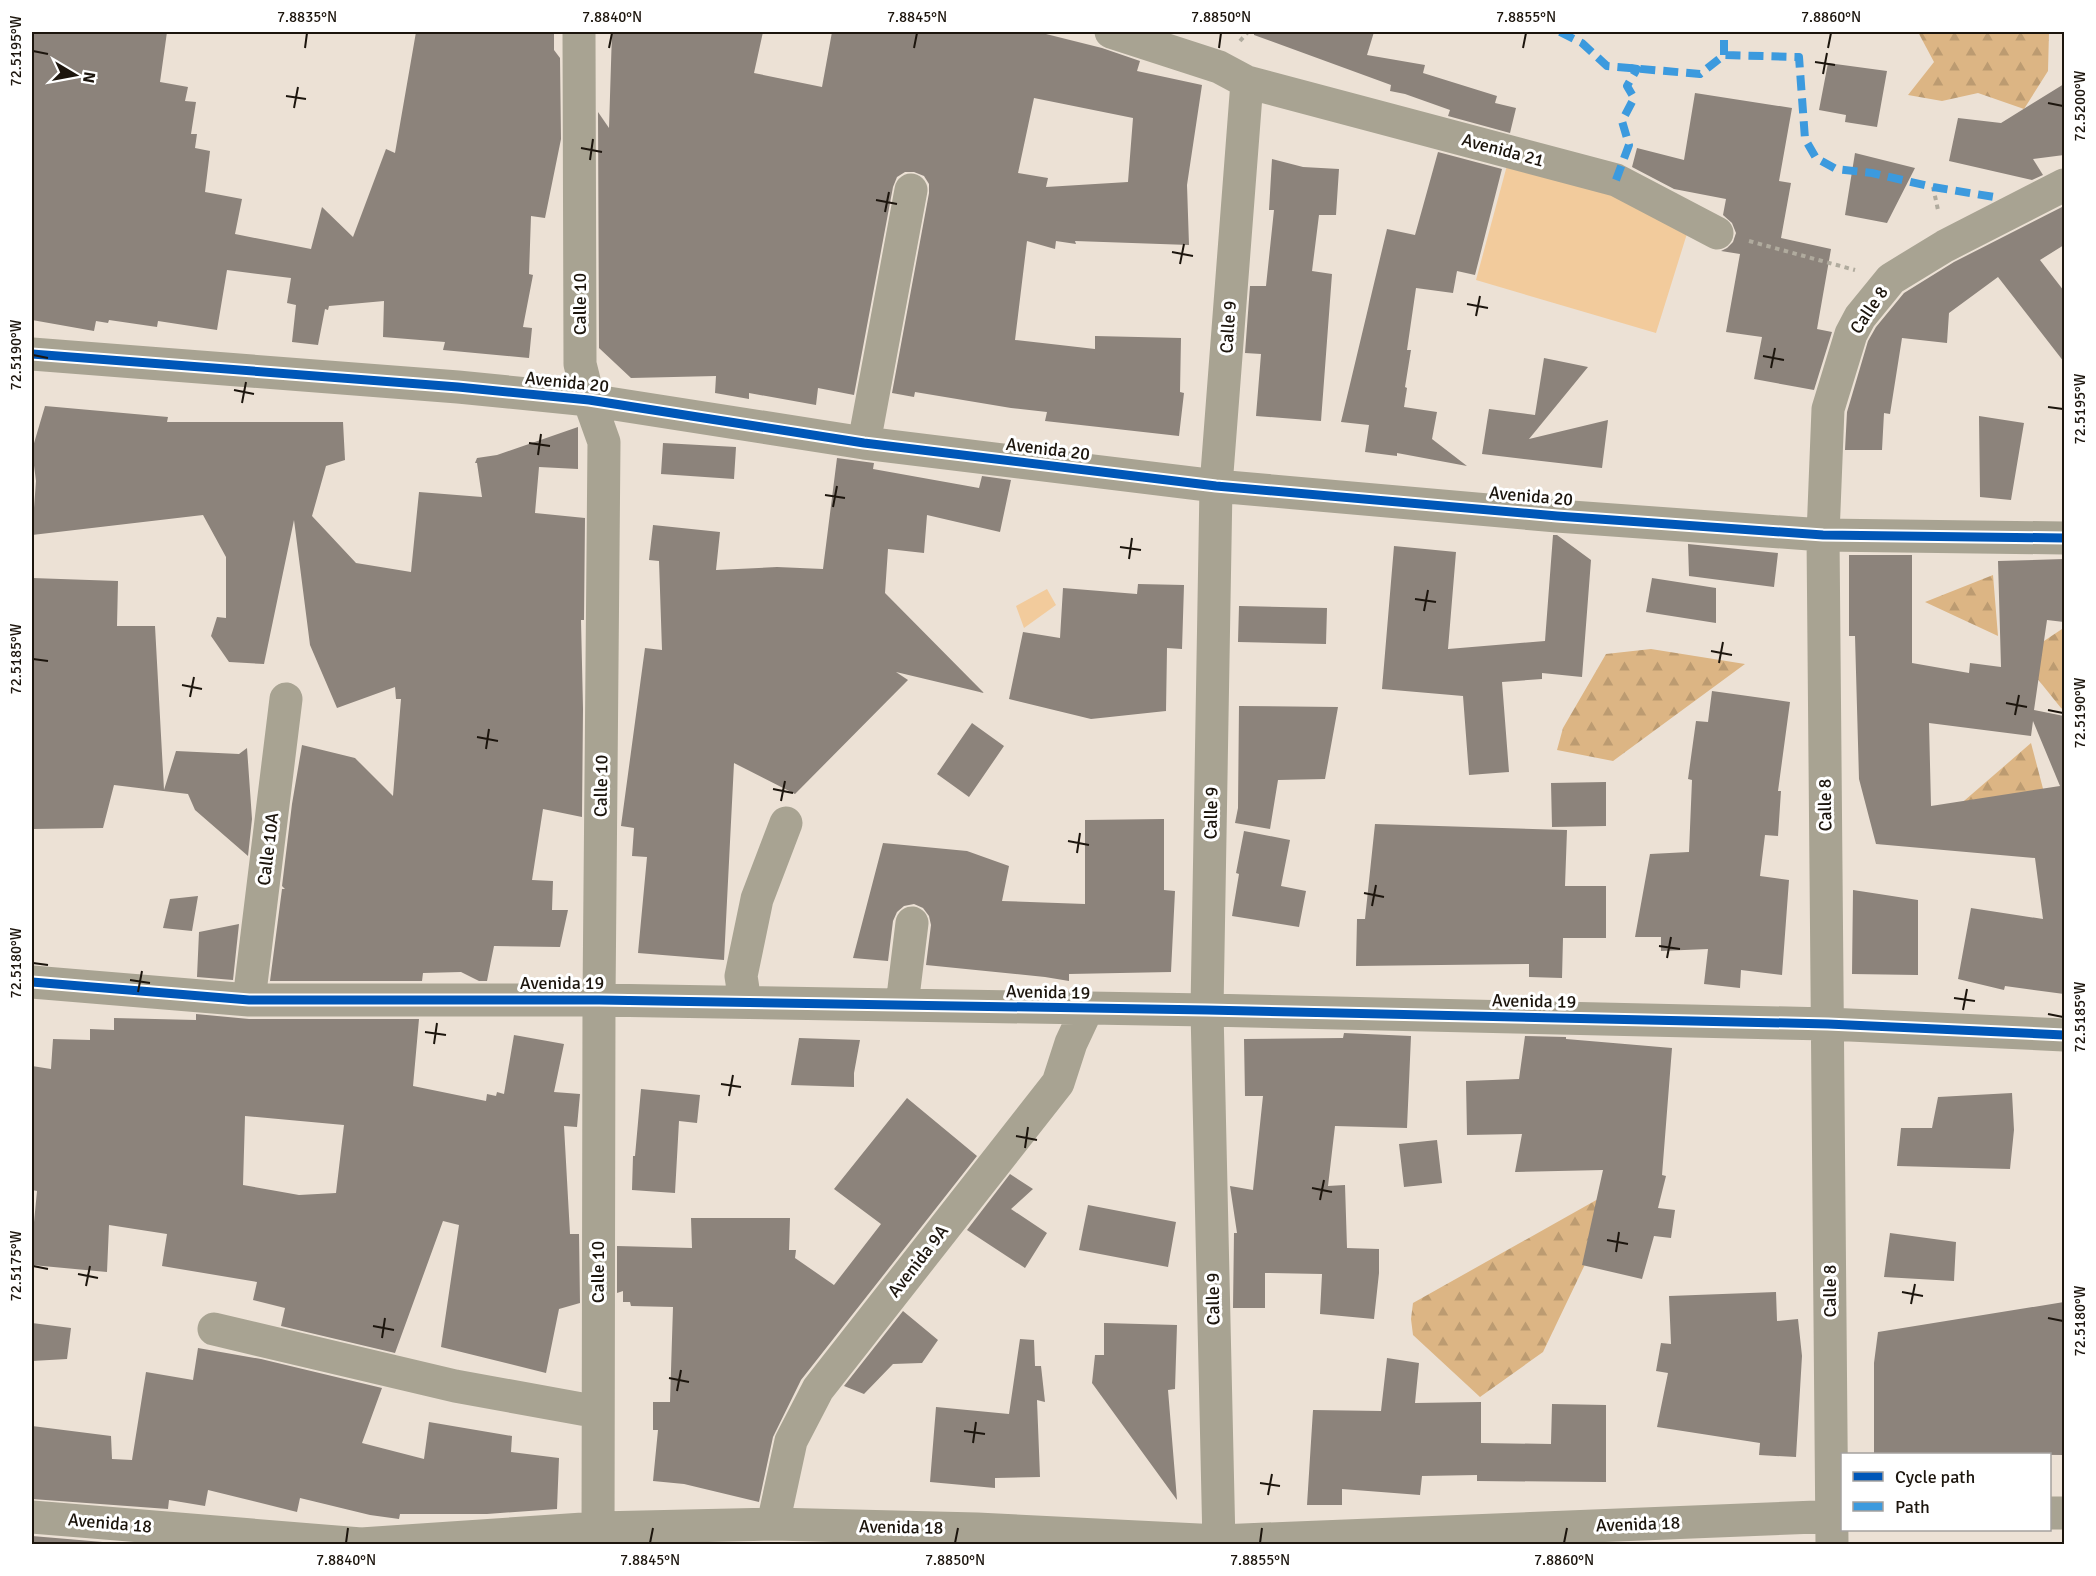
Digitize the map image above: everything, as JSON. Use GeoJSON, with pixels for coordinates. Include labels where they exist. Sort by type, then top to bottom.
{"type":"FeatureCollection","features":[{"type":"Feature","properties":{"kind":"street","name":"Calle 10"},"geometry":{"type":"LineString","coordinates":[[579,32],[580,364],[589,400],[604,442],[599,1000],[598,1536]]}},
{"type":"Feature","properties":{"kind":"street","name":"Avenida 21"},"geometry":{"type":"LineString","coordinates":[[1111,32],[1219,67],[1247,82],[1616,180],[1717,233]]}},
{"type":"Feature","properties":{"kind":"street","name":"Calle 9"},"geometry":{"type":"LineString","coordinates":[[1219,1543],[1207,1010],[1216,486],[1247,82]]}},
{"type":"Feature","properties":{"kind":"street","name":"Calle 8"},"geometry":{"type":"LineString","coordinates":[[1835,1526],[1822,535],[1828,409],[1851,334],[1860,317],[1891,279],[1945,246],[2064,185]]}},
{"type":"Feature","properties":{"kind":"street"},"geometry":{"type":"LineString","coordinates":[[864,443],[911,190]]}},
{"type":"Feature","properties":{"kind":"street","name":"Avenida 20"},"geometry":{"type":"LineString","coordinates":[[32,354],[458,387],[589,400],[864,443],[1216,486],[1557,516],[1822,535],[2064,538]]}},
{"type":"Feature","properties":{"kind":"street","name":"Calle 10A"},"geometry":{"type":"LineString","coordinates":[[249,1000],[286,699]]}},
{"type":"Feature","properties":{"kind":"street"},"geometry":{"type":"LineString","coordinates":[[745,1002],[741,976],[756,899],[786,823]]}},
{"type":"Feature","properties":{"kind":"street"},"geometry":{"type":"LineString","coordinates":[[902,1005],[912,923]]}},
{"type":"Feature","properties":{"kind":"street","name":"Avenida 19"},"geometry":{"type":"LineString","coordinates":[[32,982],[249,1000],[599,1000],[1207,1010],[1828,1024],[2064,1035]]}},
{"type":"Feature","properties":{"kind":"street","name":"Avenida 9A"},"geometry":{"type":"LineString","coordinates":[[772,1524],[791,1441],[818,1389],[1058,1083],[1071,1043],[1087,1009]]}},
{"type":"Feature","properties":{"kind":"street"},"geometry":{"type":"LineString","coordinates":[[214,1329],[455,1386],[598,1412]]}},
{"type":"Feature","properties":{"kind":"street","name":"Avenida 18"},"geometry":{"type":"LineString","coordinates":[[32,1517],[361,1544],[598,1536],[772,1524],[977,1537],[1219,1543],[1835,1526]]}},
{"type":"Feature","properties":{"kind":"path"},"geometry":{"type":"LineString","coordinates":[[1717,233],[1891,279]]}},
{"type":"Feature","properties":{"kind":"shaded area"},"geometry":{"type":"Polygon","coordinates":[[[1509,158],[1695,208],[1656,333],[1476,280],[1509,158]]]}},
{"type":"Feature","properties":{"kind":"shaded area"},"geometry":{"type":"Polygon","coordinates":[[[1047,589],[1056,605],[1024,628],[1016,606],[1047,589]]]}},
{"type":"Feature","properties":{"kind":"green space"},"geometry":{"type":"Polygon","coordinates":[[[1918,32],[2049,32],[2048,71],[2024,109],[1978,93],[1942,101],[1908,95],[1934,62],[1918,32]]]}},
{"type":"Feature","properties":{"kind":"green space"},"geometry":{"type":"Polygon","coordinates":[[[1993,575],[1998,636],[1925,602],[1993,575]]]}},
{"type":"Feature","properties":{"kind":"green space"},"geometry":{"type":"Polygon","coordinates":[[[2062,629],[2064,633],[2064,710],[2020,657],[2062,629]]]}},
{"type":"Feature","properties":{"kind":"green space"},"geometry":{"type":"Polygon","coordinates":[[[1651,649],[1745,664],[1613,761],[1557,750],[1563,728],[1606,654],[1651,649]]]}},
{"type":"Feature","properties":{"kind":"green space"},"geometry":{"type":"Polygon","coordinates":[[[2031,743],[2046,800],[1957,807],[2031,743]]]}},
{"type":"Feature","properties":{"kind":"green space"},"geometry":{"type":"Polygon","coordinates":[[[1623,1185],[1543,1352],[1480,1397],[1413,1335],[1411,1319],[1413,1303],[1623,1185]]]}},
{"type":"Feature","properties":{"kind":"building"},"geometry":{"type":"Polygon","coordinates":[[[32,32],[167,32],[160,82],[188,87],[185,101],[196,102],[191,134],[197,134],[195,148],[210,151],[205,192],[242,199],[235,234],[311,249],[322,207],[353,237],[386,149],[395,153],[416,32],[554,32],[554,50],[560,58],[561,139],[545,218],[531,216],[529,274],[533,275],[523,327],[532,328],[529,358],[443,350],[445,342],[383,337],[384,301],[329,306],[328,310],[325,309],[318,345],[292,342],[296,305],[287,303],[291,278],[227,270],[217,330],[158,321],[157,327],[109,320],[108,323],[96,321],[94,331],[32,320],[32,32]]]}},
{"type":"Feature","properties":{"kind":"building"},"geometry":{"type":"Polygon","coordinates":[[[612,32],[763,32],[754,73],[822,87],[832,32],[1038,32],[1102,48],[1140,61],[1137,71],[1202,85],[1187,185],[1189,245],[1075,241],[1076,244],[1056,241],[1055,249],[1027,241],[1015,340],[1095,349],[1095,336],[1181,338],[1180,392],[1184,393],[1179,436],[1045,421],[1047,412],[915,392],[914,397],[892,393],[929,193],[929,184],[924,176],[914,172],[905,172],[897,177],[893,187],[854,395],[818,388],[816,405],[749,393],[749,399],[715,393],[716,376],[631,378],[599,348],[598,112],[609,128],[612,32]],[[1034,98],[1018,173],[1048,178],[1046,187],[1128,182],[1133,118],[1034,98]]]}},
{"type":"Feature","properties":{"kind":"building"},"geometry":{"type":"Polygon","coordinates":[[[1254,32],[1374,32],[1367,55],[1425,65],[1423,73],[1497,96],[1495,103],[1516,108],[1510,133],[1448,116],[1450,110],[1390,91],[1391,85],[1254,35],[1254,32]]]}},
{"type":"Feature","properties":{"kind":"building"},"geometry":{"type":"Polygon","coordinates":[[[1828,63],[1887,71],[1877,127],[1845,122],[1846,115],[1819,110],[1828,63]]]}},
{"type":"Feature","properties":{"kind":"building"},"geometry":{"type":"Polygon","coordinates":[[[2064,84],[2064,155],[2033,159],[2043,175],[2032,180],[1949,161],[1958,118],[2001,123],[2064,84]]]}},
{"type":"Feature","properties":{"kind":"building"},"geometry":{"type":"Polygon","coordinates":[[[1695,93],[1792,108],[1779,181],[1791,183],[1781,238],[1831,249],[1817,329],[1832,332],[1814,390],[1754,379],[1762,337],[1726,332],[1740,254],[1721,251],[1733,242],[1736,233],[1732,223],[1723,215],[1726,199],[1674,189],[1632,167],[1637,148],[1684,160],[1695,93]]]}},
{"type":"Feature","properties":{"kind":"building"},"geometry":{"type":"Polygon","coordinates":[[[1438,152],[1502,169],[1475,275],[1457,271],[1453,293],[1416,288],[1407,350],[1411,350],[1404,407],[1437,412],[1432,439],[1467,466],[1397,453],[1397,456],[1365,452],[1369,425],[1341,422],[1387,229],[1415,235],[1438,152]]]}},
{"type":"Feature","properties":{"kind":"building"},"geometry":{"type":"Polygon","coordinates":[[[1855,153],[1915,168],[1887,223],[1845,215],[1855,153]]]}},
{"type":"Feature","properties":{"kind":"building"},"geometry":{"type":"Polygon","coordinates":[[[1272,159],[1303,167],[1339,169],[1336,215],[1319,215],[1312,271],[1332,274],[1321,421],[1256,416],[1261,354],[1245,353],[1250,286],[1266,286],[1274,210],[1269,210],[1272,159]]]}},
{"type":"Feature","properties":{"kind":"building"},"geometry":{"type":"Polygon","coordinates":[[[2064,206],[2064,245],[2040,260],[2064,291],[2064,362],[1998,277],[1949,313],[1947,343],[1902,338],[1890,414],[1884,413],[1882,450],[1845,450],[1847,412],[1868,341],[1876,327],[1904,293],[1954,262],[2064,206]]]}},
{"type":"Feature","properties":{"kind":"building"},"geometry":{"type":"Polygon","coordinates":[[[1544,358],[1588,367],[1529,439],[1608,420],[1602,468],[1482,454],[1489,409],[1535,415],[1544,358]]]}},
{"type":"Feature","properties":{"kind":"building"},"geometry":{"type":"Polygon","coordinates":[[[45,406],[168,417],[167,422],[343,422],[345,460],[326,466],[312,516],[356,563],[411,572],[419,492],[482,497],[477,463],[475,463],[477,458],[497,455],[578,427],[578,469],[539,467],[535,513],[585,518],[584,620],[581,620],[582,817],[543,809],[532,880],[553,881],[552,910],[568,910],[560,947],[494,946],[487,981],[479,981],[461,972],[423,973],[422,981],[270,981],[282,889],[285,889],[282,886],[302,745],[355,758],[393,796],[401,699],[396,699],[395,687],[337,708],[310,645],[294,520],[264,664],[229,662],[211,636],[217,617],[226,618],[226,557],[203,515],[32,535],[36,481],[32,450],[45,406]]]}},
{"type":"Feature","properties":{"kind":"building"},"geometry":{"type":"Polygon","coordinates":[[[1979,416],[2024,423],[2011,500],[1980,497],[1979,416]]]}},
{"type":"Feature","properties":{"kind":"building"},"geometry":{"type":"Polygon","coordinates":[[[663,443],[736,447],[734,479],[661,474],[663,443]]]}},
{"type":"Feature","properties":{"kind":"building"},"geometry":{"type":"Polygon","coordinates":[[[837,458],[874,463],[873,469],[979,488],[982,476],[1011,480],[1000,532],[927,515],[924,553],[888,549],[885,593],[984,693],[896,672],[908,680],[795,794],[734,763],[724,960],[638,953],[647,857],[632,856],[634,828],[621,826],[645,648],[662,650],[659,561],[649,560],[653,525],[720,532],[716,570],[777,567],[823,569],[837,458]]]}},
{"type":"Feature","properties":{"kind":"building"},"geometry":{"type":"Polygon","coordinates":[[[1553,535],[1557,535],[1591,560],[1582,677],[1542,673],[1542,679],[1502,682],[1509,772],[1469,775],[1463,696],[1382,689],[1394,546],[1456,552],[1448,649],[1545,641],[1553,535]]]}},
{"type":"Feature","properties":{"kind":"building"},"geometry":{"type":"Polygon","coordinates":[[[1688,544],[1778,553],[1774,587],[1689,576],[1688,544]]]}},
{"type":"Feature","properties":{"kind":"building"},"geometry":{"type":"Polygon","coordinates":[[[1849,555],[1912,555],[1912,663],[1969,673],[1970,663],[2001,667],[1998,561],[2064,559],[2064,622],[2047,620],[2034,710],[2064,716],[2064,994],[2005,986],[2004,990],[1958,979],[1971,908],[2043,919],[2035,858],[1876,844],[1859,779],[1855,636],[1849,636],[1849,555]],[[2033,721],[2031,736],[1929,723],[1931,806],[2060,786],[2033,721]]]}},
{"type":"Feature","properties":{"kind":"building"},"geometry":{"type":"Polygon","coordinates":[[[32,578],[118,581],[117,626],[155,626],[164,790],[176,751],[239,754],[247,748],[252,819],[248,856],[195,810],[188,794],[114,785],[103,828],[32,829],[32,578]]]}},
{"type":"Feature","properties":{"kind":"building"},"geometry":{"type":"Polygon","coordinates":[[[1652,578],[1716,588],[1716,623],[1646,612],[1652,578]]]}},
{"type":"Feature","properties":{"kind":"building"},"geometry":{"type":"Polygon","coordinates":[[[1138,584],[1184,585],[1182,649],[1167,648],[1166,711],[1091,719],[1009,699],[1023,632],[1060,638],[1063,588],[1137,594],[1138,584]]]}},
{"type":"Feature","properties":{"kind":"building"},"geometry":{"type":"Polygon","coordinates":[[[1239,606],[1327,608],[1326,644],[1238,642],[1239,606]]]}},
{"type":"Feature","properties":{"kind":"building"},"geometry":{"type":"Polygon","coordinates":[[[1712,691],[1790,702],[1778,791],[1781,791],[1778,836],[1765,835],[1760,876],[1789,880],[1782,975],[1741,970],[1740,988],[1704,984],[1708,949],[1661,951],[1661,937],[1635,937],[1650,854],[1689,852],[1692,780],[1688,779],[1696,721],[1708,722],[1712,691]]]}},
{"type":"Feature","properties":{"kind":"building"},"geometry":{"type":"Polygon","coordinates":[[[1239,706],[1338,707],[1325,779],[1278,780],[1270,829],[1235,823],[1238,808],[1239,706]]]}},
{"type":"Feature","properties":{"kind":"building"},"geometry":{"type":"Polygon","coordinates":[[[972,723],[1004,746],[969,797],[937,774],[972,723]]]}},
{"type":"Feature","properties":{"kind":"building"},"geometry":{"type":"Polygon","coordinates":[[[1606,782],[1606,826],[1552,827],[1551,783],[1606,782]]]}},
{"type":"Feature","properties":{"kind":"building"},"geometry":{"type":"Polygon","coordinates":[[[1164,819],[1164,890],[1175,891],[1171,972],[1069,974],[1069,981],[926,965],[931,925],[929,916],[923,908],[914,904],[904,906],[897,912],[893,921],[888,961],[853,958],[883,843],[967,851],[1009,866],[1002,901],[1085,904],[1085,820],[1164,819]]]}},
{"type":"Feature","properties":{"kind":"building"},"geometry":{"type":"Polygon","coordinates":[[[1375,824],[1567,830],[1565,886],[1606,886],[1606,938],[1563,938],[1562,978],[1529,977],[1529,964],[1356,966],[1357,919],[1365,919],[1375,824]]]}},
{"type":"Feature","properties":{"kind":"building"},"geometry":{"type":"Polygon","coordinates":[[[1244,831],[1290,840],[1281,886],[1306,891],[1299,927],[1232,916],[1239,874],[1236,873],[1244,831]]]}},
{"type":"Feature","properties":{"kind":"building"},"geometry":{"type":"Polygon","coordinates":[[[1853,890],[1918,900],[1918,975],[1852,974],[1853,890]]]}},
{"type":"Feature","properties":{"kind":"building"},"geometry":{"type":"Polygon","coordinates":[[[198,896],[192,931],[163,928],[170,899],[198,896]]]}},
{"type":"Feature","properties":{"kind":"building"},"geometry":{"type":"Polygon","coordinates":[[[239,924],[233,980],[197,977],[199,932],[239,924]]]}},
{"type":"Feature","properties":{"kind":"building"},"geometry":{"type":"Polygon","coordinates":[[[196,1014],[249,1019],[419,1019],[413,1086],[486,1101],[487,1094],[496,1096],[497,1092],[504,1094],[514,1035],[564,1044],[554,1092],[580,1094],[577,1127],[564,1126],[570,1234],[579,1234],[580,1303],[559,1309],[546,1373],[441,1347],[459,1225],[443,1221],[395,1353],[281,1326],[285,1308],[253,1300],[257,1282],[162,1266],[167,1234],[109,1225],[107,1272],[32,1265],[37,1191],[32,1190],[32,1066],[51,1069],[53,1039],[90,1040],[90,1029],[114,1030],[114,1018],[196,1020],[196,1014]],[[245,1116],[243,1185],[299,1195],[336,1193],[344,1125],[245,1116]]]}},
{"type":"Feature","properties":{"kind":"building"},"geometry":{"type":"Polygon","coordinates":[[[1344,1033],[1411,1036],[1407,1128],[1335,1126],[1328,1186],[1345,1185],[1347,1248],[1379,1249],[1374,1319],[1320,1314],[1322,1274],[1265,1273],[1265,1308],[1233,1308],[1234,1233],[1237,1233],[1230,1186],[1253,1190],[1263,1096],[1245,1096],[1244,1039],[1343,1038],[1344,1033]]]}},
{"type":"Feature","properties":{"kind":"building"},"geometry":{"type":"Polygon","coordinates":[[[1525,1036],[1566,1037],[1566,1039],[1672,1048],[1662,1175],[1666,1176],[1658,1208],[1675,1210],[1671,1238],[1654,1236],[1642,1279],[1582,1265],[1603,1170],[1515,1172],[1522,1134],[1467,1135],[1466,1081],[1519,1079],[1525,1036]]]}},
{"type":"Feature","properties":{"kind":"building"},"geometry":{"type":"Polygon","coordinates":[[[799,1038],[860,1040],[854,1087],[791,1085],[799,1038]]]}},
{"type":"Feature","properties":{"kind":"building"},"geometry":{"type":"Polygon","coordinates":[[[641,1089],[700,1095],[697,1123],[679,1121],[675,1193],[632,1190],[633,1156],[635,1156],[641,1089]]]}},
{"type":"Feature","properties":{"kind":"building"},"geometry":{"type":"Polygon","coordinates":[[[2012,1093],[2014,1130],[2010,1169],[1897,1166],[1901,1128],[1932,1128],[1938,1097],[2012,1093]]]}},
{"type":"Feature","properties":{"kind":"building"},"geometry":{"type":"Polygon","coordinates":[[[907,1098],[977,1156],[801,1380],[773,1437],[759,1502],[684,1484],[653,1481],[658,1430],[653,1430],[653,1402],[670,1402],[673,1307],[631,1306],[630,1302],[623,1302],[623,1291],[617,1293],[617,1246],[692,1248],[691,1218],[790,1218],[789,1250],[796,1250],[795,1258],[834,1285],[881,1224],[834,1189],[907,1098]]]}},
{"type":"Feature","properties":{"kind":"building"},"geometry":{"type":"Polygon","coordinates":[[[1437,1140],[1442,1183],[1404,1187],[1399,1144],[1437,1140]]]}},
{"type":"Feature","properties":{"kind":"building"},"geometry":{"type":"Polygon","coordinates":[[[1010,1174],[1033,1189],[1011,1209],[1047,1233],[1025,1268],[967,1230],[1010,1174]]]}},
{"type":"Feature","properties":{"kind":"building"},"geometry":{"type":"Polygon","coordinates":[[[1088,1205],[1176,1222],[1168,1267],[1079,1250],[1088,1205]]]}},
{"type":"Feature","properties":{"kind":"building"},"geometry":{"type":"Polygon","coordinates":[[[1890,1233],[1956,1242],[1954,1281],[1884,1277],[1890,1233]]]}},
{"type":"Feature","properties":{"kind":"building"},"geometry":{"type":"Polygon","coordinates":[[[1776,1292],[1777,1321],[1798,1319],[1802,1356],[1796,1457],[1759,1455],[1760,1443],[1657,1427],[1668,1373],[1656,1371],[1661,1343],[1671,1344],[1669,1296],[1776,1292]]]}},
{"type":"Feature","properties":{"kind":"building"},"geometry":{"type":"Polygon","coordinates":[[[2064,1302],[2064,1455],[2051,1455],[2051,1453],[1874,1453],[1874,1363],[1878,1332],[2064,1302]]]}},
{"type":"Feature","properties":{"kind":"building"},"geometry":{"type":"Polygon","coordinates":[[[903,1311],[938,1340],[922,1363],[893,1364],[864,1394],[844,1386],[903,1311]]]}},
{"type":"Feature","properties":{"kind":"building"},"geometry":{"type":"Polygon","coordinates":[[[32,1323],[71,1328],[67,1359],[32,1361],[32,1323]]]}},
{"type":"Feature","properties":{"kind":"building"},"geometry":{"type":"Polygon","coordinates":[[[1104,1323],[1177,1325],[1175,1389],[1168,1390],[1177,1500],[1092,1383],[1095,1355],[1104,1355],[1104,1323]]]}},
{"type":"Feature","properties":{"kind":"building"},"geometry":{"type":"Polygon","coordinates":[[[1020,1339],[1034,1340],[1035,1366],[1041,1366],[1045,1402],[1037,1400],[1040,1477],[995,1478],[995,1488],[930,1482],[936,1407],[1009,1414],[1020,1339]]]}},
{"type":"Feature","properties":{"kind":"building"},"geometry":{"type":"Polygon","coordinates":[[[198,1348],[261,1359],[382,1388],[362,1443],[424,1459],[429,1422],[512,1436],[511,1452],[559,1458],[557,1509],[487,1514],[400,1514],[399,1519],[370,1515],[300,1498],[297,1512],[208,1490],[205,1506],[169,1500],[168,1509],[32,1499],[32,1426],[111,1436],[112,1459],[132,1460],[146,1372],[193,1380],[198,1348]]]}},
{"type":"Feature","properties":{"kind":"building"},"geometry":{"type":"Polygon","coordinates":[[[1387,1358],[1419,1363],[1415,1403],[1481,1402],[1481,1443],[1551,1444],[1552,1404],[1606,1405],[1606,1482],[1477,1481],[1477,1475],[1422,1476],[1420,1495],[1342,1489],[1342,1505],[1307,1505],[1313,1410],[1381,1411],[1387,1358]]]}},
{"type":"Feature","properties":{"kind":"building"},"geometry":{"type":"Polygon","coordinates":[[[32,1536],[138,1545],[32,1545],[32,1536]]]}},
{"type":"Feature","properties":{"kind":"marked path"},"geometry":{"type":"LineString","coordinates":[[1560,32],[1582,43],[1607,66],[1700,74],[1724,55],[1799,57],[1805,139],[1816,158],[1836,169],[1872,173],[1933,187],[1994,197]]}},
{"type":"Feature","properties":{"kind":"marked path"},"geometry":{"type":"LineString","coordinates":[[1724,32],[1724,55]]}},
{"type":"Feature","properties":{"kind":"marked path"},"geometry":{"type":"LineString","coordinates":[[1616,180],[1629,145],[1622,121],[1634,98],[1627,86],[1637,69],[1631,68]]}},
{"type":"Feature","properties":{"kind":"cycle path"},"geometry":{"type":"LineString","coordinates":[[32,354],[458,387],[589,400],[864,443],[1216,486],[1557,516],[1823,535],[2064,538]]}},
{"type":"Feature","properties":{"kind":"cycle path"},"geometry":{"type":"LineString","coordinates":[[32,982],[249,1000],[599,1000],[1207,1010],[1828,1024],[2064,1035]]}}]}
